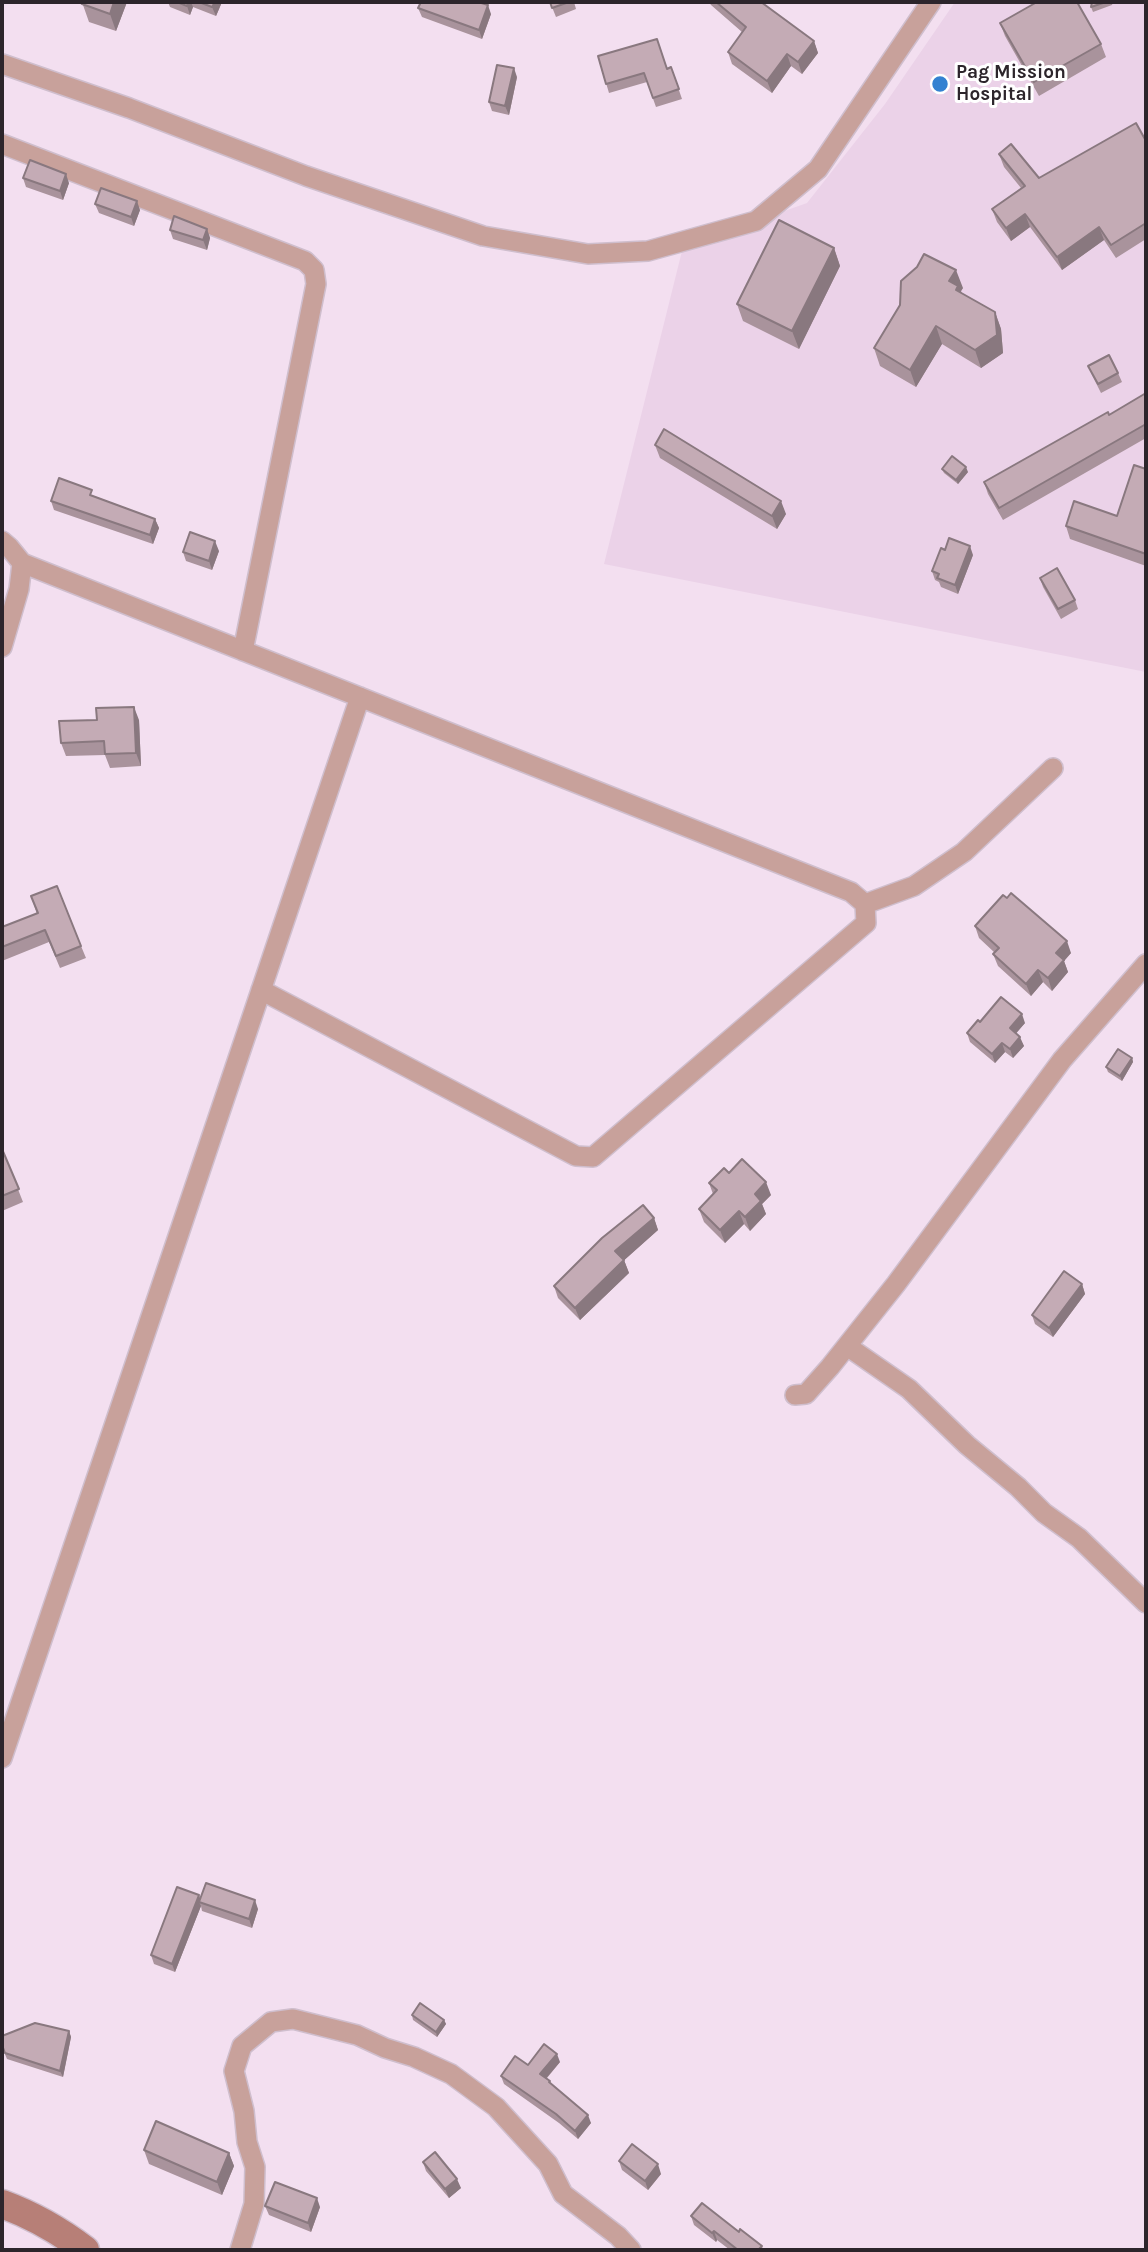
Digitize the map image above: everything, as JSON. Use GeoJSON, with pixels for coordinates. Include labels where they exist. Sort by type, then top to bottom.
{"type":"FeatureCollection","features":[{"type":"Feature","properties":{"kind":"street"},"geometry":{"type":"LineString","coordinates":[[2,64],[129,108],[306,176],[483,236],[588,254],[648,251],[756,221],[818,169],[931,2]]}},
{"type":"Feature","properties":{"kind":"street"},"geometry":{"type":"LineString","coordinates":[[2,144],[305,261],[314,270],[317,284],[243,651]]}},
{"type":"Feature","properties":{"kind":"street"},"geometry":{"type":"LineString","coordinates":[[2,541],[22,563],[850,892],[865,904],[866,923],[593,1157],[576,1156],[261,990]]}},
{"type":"Feature","properties":{"kind":"street"},"geometry":{"type":"LineString","coordinates":[[2,647],[19,589],[22,563]]}},
{"type":"Feature","properties":{"kind":"street"},"geometry":{"type":"LineString","coordinates":[[2,1758],[360,697]]}},
{"type":"Feature","properties":{"kind":"street"},"geometry":{"type":"LineString","coordinates":[[865,904],[914,886],[964,852],[1053,768]]}},
{"type":"Feature","properties":{"kind":"street"},"geometry":{"type":"LineString","coordinates":[[795,1395],[806,1394],[847,1346],[1062,1060],[1146,964]]}},
{"type":"Feature","properties":{"kind":"street"},"geometry":{"type":"LineString","coordinates":[[847,1346],[909,1389],[1044,1513],[1079,1538],[1146,1603]]}},
{"type":"Feature","properties":{"kind":"street"},"geometry":{"type":"LineString","coordinates":[[240,2250],[254,2204],[255,2167],[247,2142],[244,2111],[234,2071],[242,2046],[271,2022],[293,2019],[357,2035],[451,2074],[496,2107],[548,2164],[563,2194],[618,2236],[631,2250]]}},
{"type":"Feature","properties":{"kind":"street"},"geometry":{"type":"LineString","coordinates":[[2,2204],[54,2228],[86,2250]]}},
{"type":"Feature","properties":{"kind":"shaded area"},"geometry":{"type":"Polygon","coordinates":[[[955,2],[1146,2],[1146,672],[604,564],[683,247],[807,203],[885,104],[955,2]]]}},
{"type":"Feature","properties":{"kind":"building"},"geometry":{"type":"Polygon","coordinates":[[[114,2],[110,14],[82,4],[114,2]]]}},
{"type":"Feature","properties":{"kind":"building"},"geometry":{"type":"Polygon","coordinates":[[[199,2],[215,2],[212,7],[199,2]]]}},
{"type":"Feature","properties":{"kind":"building"},"geometry":{"type":"Polygon","coordinates":[[[421,2],[478,2],[488,5],[479,30],[418,8],[421,2]]]}},
{"type":"Feature","properties":{"kind":"building"},"geometry":{"type":"Polygon","coordinates":[[[550,2],[569,2],[552,8],[550,2]]]}},
{"type":"Feature","properties":{"kind":"building"},"geometry":{"type":"Polygon","coordinates":[[[716,2],[761,2],[814,41],[798,62],[787,54],[767,81],[728,52],[746,27],[716,2]]]}},
{"type":"Feature","properties":{"kind":"building"},"geometry":{"type":"Polygon","coordinates":[[[1037,2],[1077,2],[1101,44],[1034,82],[1000,23],[1037,2]]]}},
{"type":"Feature","properties":{"kind":"building"},"geometry":{"type":"Polygon","coordinates":[[[1092,2],[1106,2],[1091,7],[1092,2]]]}},
{"type":"Feature","properties":{"kind":"building"},"geometry":{"type":"Polygon","coordinates":[[[657,39],[667,69],[671,67],[679,89],[653,98],[644,73],[606,84],[598,56],[657,39]]]}},
{"type":"Feature","properties":{"kind":"building"},"geometry":{"type":"Polygon","coordinates":[[[497,65],[514,68],[505,106],[489,102],[497,65]]]}},
{"type":"Feature","properties":{"kind":"building"},"geometry":{"type":"Polygon","coordinates":[[[1136,123],[1146,141],[1146,223],[1111,245],[1099,227],[1057,257],[1025,214],[1006,228],[992,209],[1025,186],[999,154],[1011,144],[1039,178],[1136,123]]]}},
{"type":"Feature","properties":{"kind":"building"},"geometry":{"type":"Polygon","coordinates":[[[30,160],[66,174],[60,191],[23,178],[30,160]]]}},
{"type":"Feature","properties":{"kind":"building"},"geometry":{"type":"Polygon","coordinates":[[[101,188],[137,201],[131,217],[95,204],[101,188]]]}},
{"type":"Feature","properties":{"kind":"building"},"geometry":{"type":"Polygon","coordinates":[[[174,216],[207,229],[203,240],[170,230],[174,216]]]}},
{"type":"Feature","properties":{"kind":"building"},"geometry":{"type":"Polygon","coordinates":[[[779,220],[834,248],[792,331],[737,304],[779,220]]]}},
{"type":"Feature","properties":{"kind":"building"},"geometry":{"type":"Polygon","coordinates":[[[924,254],[956,270],[949,281],[958,286],[956,290],[995,312],[997,335],[975,350],[936,326],[910,370],[874,348],[900,305],[901,281],[917,267],[924,254]]]}},
{"type":"Feature","properties":{"kind":"building"},"geometry":{"type":"Polygon","coordinates":[[[1109,355],[1118,373],[1098,384],[1088,366],[1109,355]]]}},
{"type":"Feature","properties":{"kind":"building"},"geometry":{"type":"Polygon","coordinates":[[[1146,393],[1146,424],[999,508],[984,482],[1146,393]]]}},
{"type":"Feature","properties":{"kind":"building"},"geometry":{"type":"Polygon","coordinates":[[[664,429],[781,501],[772,516],[655,445],[664,429]]]}},
{"type":"Feature","properties":{"kind":"building"},"geometry":{"type":"Polygon","coordinates":[[[952,456],[966,467],[956,480],[942,469],[952,456]]]}},
{"type":"Feature","properties":{"kind":"building"},"geometry":{"type":"Polygon","coordinates":[[[1134,465],[1146,469],[1146,554],[1066,526],[1074,501],[1117,516],[1134,465]]]}},
{"type":"Feature","properties":{"kind":"building"},"geometry":{"type":"Polygon","coordinates":[[[59,478],[92,490],[90,495],[155,519],[150,535],[51,501],[59,478]]]}},
{"type":"Feature","properties":{"kind":"building"},"geometry":{"type":"Polygon","coordinates":[[[190,532],[215,541],[209,561],[183,552],[190,532]]]}},
{"type":"Feature","properties":{"kind":"building"},"geometry":{"type":"Polygon","coordinates":[[[949,538],[970,546],[955,585],[937,578],[939,574],[932,571],[941,548],[945,550],[949,538]]]}},
{"type":"Feature","properties":{"kind":"building"},"geometry":{"type":"Polygon","coordinates":[[[1057,568],[1075,600],[1058,609],[1040,578],[1057,568]]]}},
{"type":"Feature","properties":{"kind":"building"},"geometry":{"type":"Polygon","coordinates":[[[134,707],[136,753],[105,754],[104,741],[61,743],[59,721],[97,720],[96,708],[134,707]]]}},
{"type":"Feature","properties":{"kind":"building"},"geometry":{"type":"Polygon","coordinates":[[[57,886],[81,946],[56,956],[45,930],[2,947],[2,927],[38,913],[31,896],[57,886]]]}},
{"type":"Feature","properties":{"kind":"building"},"geometry":{"type":"Polygon","coordinates":[[[1011,893],[1067,941],[1056,953],[1064,960],[1048,978],[1038,970],[1026,984],[993,954],[999,948],[975,926],[1003,895],[1007,898],[1011,893]]]}},
{"type":"Feature","properties":{"kind":"building"},"geometry":{"type":"Polygon","coordinates":[[[1001,997],[1022,1014],[1010,1028],[1020,1037],[1010,1049],[1002,1043],[992,1054],[967,1033],[1001,997]]]}},
{"type":"Feature","properties":{"kind":"building"},"geometry":{"type":"Polygon","coordinates":[[[1118,1049],[1132,1058],[1120,1076],[1106,1067],[1118,1049]]]}},
{"type":"Feature","properties":{"kind":"building"},"geometry":{"type":"Polygon","coordinates":[[[2,1149],[19,1189],[2,1196],[2,1149]]]}},
{"type":"Feature","properties":{"kind":"building"},"geometry":{"type":"Polygon","coordinates":[[[742,1159],[766,1182],[755,1194],[761,1201],[745,1217],[739,1211],[720,1230],[699,1209],[717,1190],[709,1183],[724,1168],[729,1173],[742,1159]]]}},
{"type":"Feature","properties":{"kind":"building"},"geometry":{"type":"Polygon","coordinates":[[[643,1205],[654,1218],[615,1251],[624,1260],[575,1308],[554,1286],[602,1238],[643,1205]]]}},
{"type":"Feature","properties":{"kind":"building"},"geometry":{"type":"Polygon","coordinates":[[[1064,1271],[1082,1284],[1049,1328],[1032,1315],[1064,1271]]]}},
{"type":"Feature","properties":{"kind":"building"},"geometry":{"type":"Polygon","coordinates":[[[206,1883],[255,1900],[249,1919],[199,1902],[206,1883]]]}},
{"type":"Feature","properties":{"kind":"building"},"geometry":{"type":"Polygon","coordinates":[[[177,1887],[199,1895],[172,1964],[151,1955],[177,1887]]]}},
{"type":"Feature","properties":{"kind":"building"},"geometry":{"type":"Polygon","coordinates":[[[420,2003],[444,2020],[436,2032],[412,2015],[420,2003]]]}},
{"type":"Feature","properties":{"kind":"building"},"geometry":{"type":"Polygon","coordinates":[[[35,2023],[69,2031],[60,2071],[5,2053],[2,2036],[35,2023]]]}},
{"type":"Feature","properties":{"kind":"building"},"geometry":{"type":"Polygon","coordinates":[[[544,2044],[557,2054],[540,2074],[588,2115],[575,2131],[556,2114],[501,2076],[515,2056],[528,2065],[544,2044]]]}},
{"type":"Feature","properties":{"kind":"building"},"geometry":{"type":"Polygon","coordinates":[[[156,2121],[229,2153],[217,2182],[144,2150],[156,2121]]]}},
{"type":"Feature","properties":{"kind":"building"},"geometry":{"type":"Polygon","coordinates":[[[632,2144],[658,2164],[645,2181],[619,2161],[632,2144]]]}},
{"type":"Feature","properties":{"kind":"building"},"geometry":{"type":"Polygon","coordinates":[[[435,2152],[457,2179],[445,2189],[423,2162],[435,2152]]]}},
{"type":"Feature","properties":{"kind":"building"},"geometry":{"type":"Polygon","coordinates":[[[275,2182],[317,2198],[308,2223],[265,2206],[275,2182]]]}},
{"type":"Feature","properties":{"kind":"building"},"geometry":{"type":"Polygon","coordinates":[[[702,2203],[762,2246],[758,2250],[738,2250],[714,2231],[712,2233],[691,2216],[702,2203]]]}},
{"type":"Feature","properties":{"kind":"place","name":"Pag Mission Hospital"},"geometry":{"type":"Point","coordinates":[940,84]}}]}
